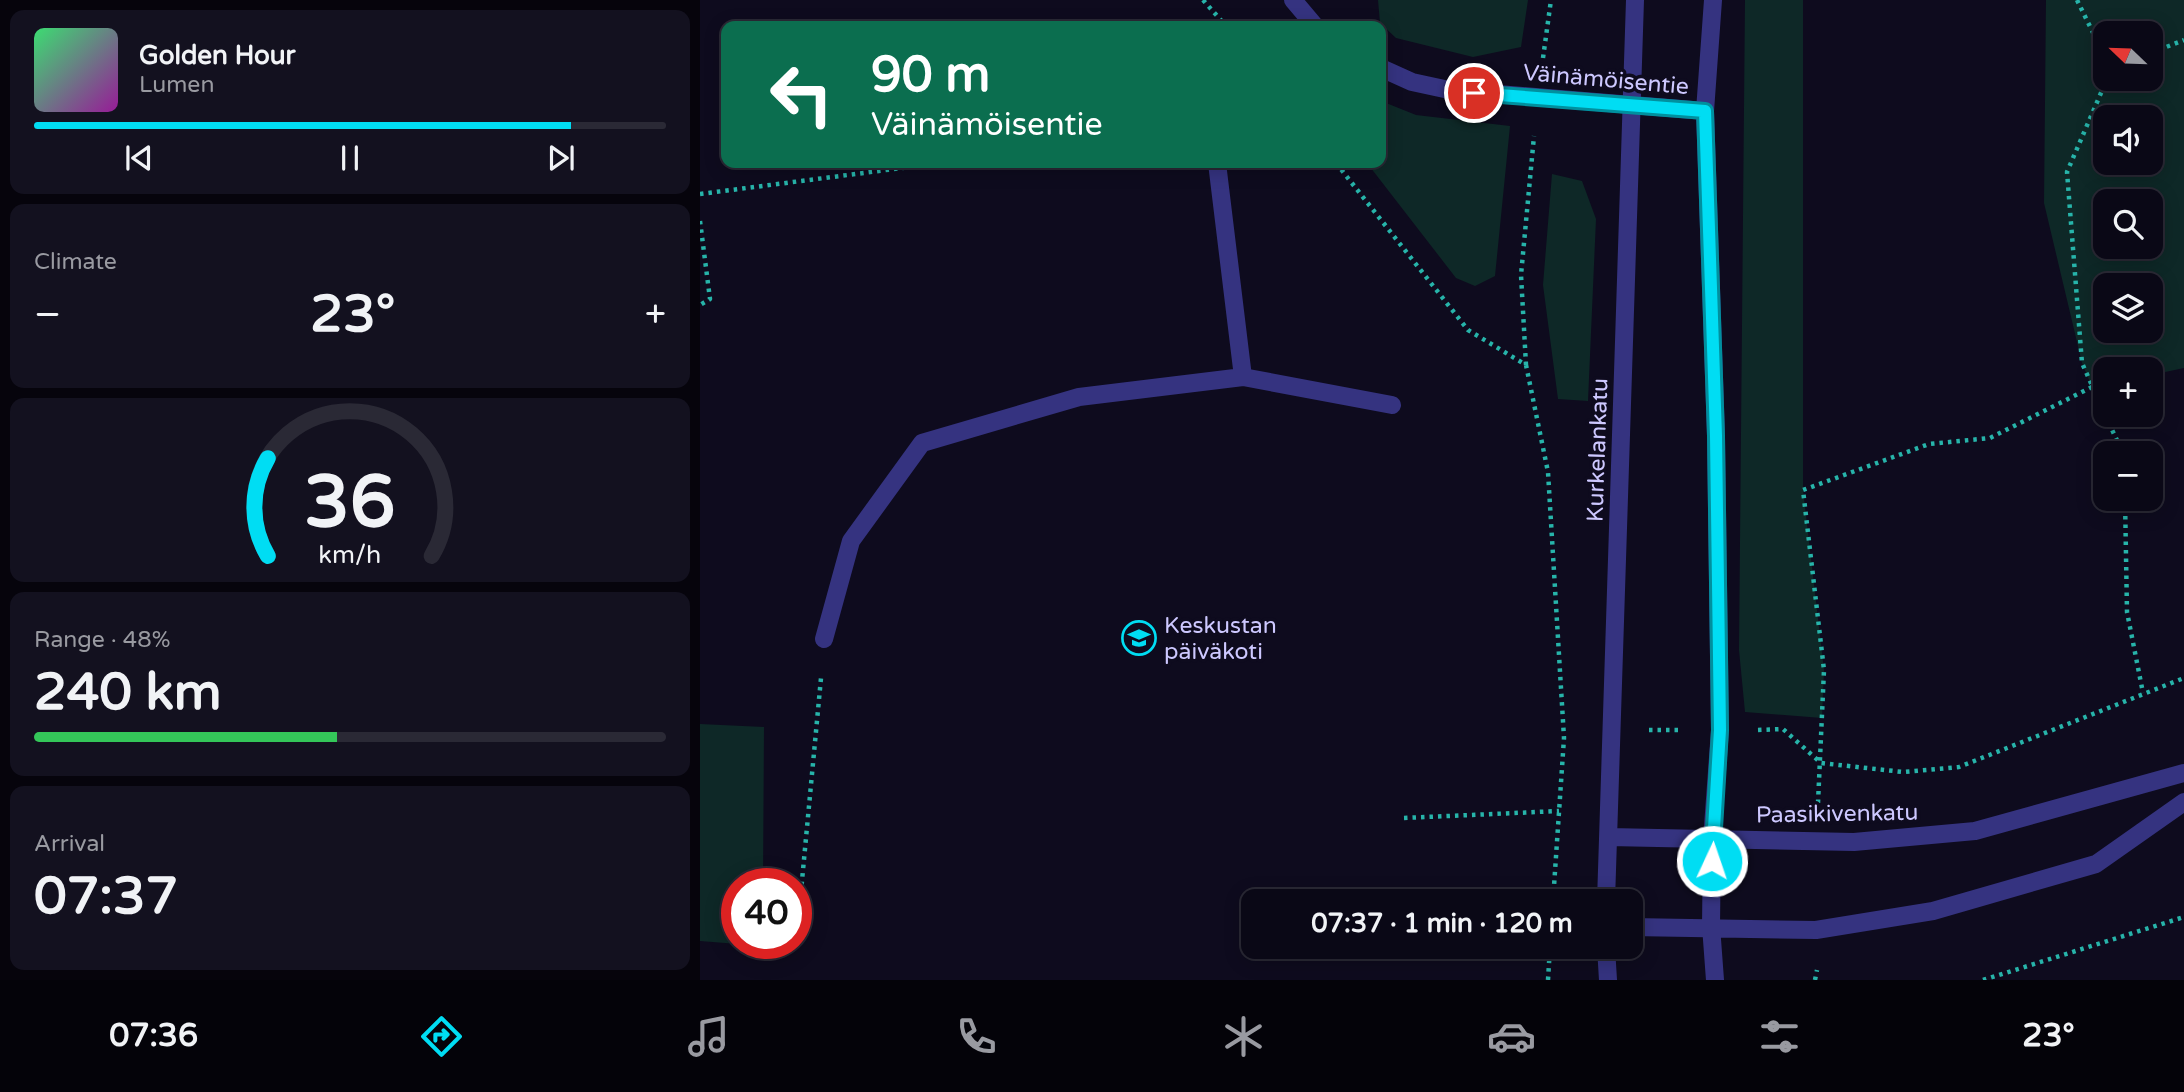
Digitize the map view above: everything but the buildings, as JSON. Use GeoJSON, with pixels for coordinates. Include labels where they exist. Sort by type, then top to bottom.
{"type":"FeatureCollection","features":[{"type":"Feature","properties":{"kind":"street"},"geometry":{"type":"LineString","coordinates":[[1293,0],[1311,21]]}},
{"type":"Feature","properties":{"kind":"street","name":"Kurkelankatu"},"geometry":{"type":"LineString","coordinates":[[1607,889],[1635,0]]}},
{"type":"Feature","properties":{"kind":"street"},"geometry":{"type":"LineString","coordinates":[[1713,0],[1705,111],[1716,436],[1720,730],[1712,840],[1715,980]]}},
{"type":"Feature","properties":{"kind":"street","name":"Väinämöisentie"},"geometry":{"type":"LineString","coordinates":[[1386,70],[1412,82],[1449,90],[1630,107],[1705,111]]}},
{"type":"Feature","properties":{"kind":"street"},"geometry":{"type":"LineString","coordinates":[[1218,168],[1243,377]]}},
{"type":"Feature","properties":{"kind":"street"},"geometry":{"type":"LineString","coordinates":[[824,639],[851,541],[922,443],[1079,397],[1243,377],[1392,405]]}},
{"type":"Feature","properties":{"kind":"street","name":"Paasikivenkatu"},"geometry":{"type":"LineString","coordinates":[[1609,837],[1854,842],[1975,831],[2184,773]]}},
{"type":"Feature","properties":{"kind":"street"},"geometry":{"type":"LineString","coordinates":[[1643,927],[1712,926],[1816,930],[1933,911],[2096,864],[2184,802]]}},
{"type":"Feature","properties":{"kind":"street"},"geometry":{"type":"LineString","coordinates":[[1607,959],[1608,980]]}},
{"type":"Feature","properties":{"kind":"path"},"geometry":{"type":"LineString","coordinates":[[1203,0],[1222,21]]}},
{"type":"Feature","properties":{"kind":"path"},"geometry":{"type":"LineString","coordinates":[[1551,0],[1537,98],[1521,275],[1526,365],[1548,472],[1564,738],[1554,889]]}},
{"type":"Feature","properties":{"kind":"path"},"geometry":{"type":"LineString","coordinates":[[2077,0],[2093,33]]}},
{"type":"Feature","properties":{"kind":"path"},"geometry":{"type":"LineString","coordinates":[[2163,48],[2184,40]]}},
{"type":"Feature","properties":{"kind":"path"},"geometry":{"type":"LineString","coordinates":[[1821,764],[1824,670],[1803,490],[1929,443],[1990,438],[2092,387],[2082,363],[2067,172],[2102,91]]}},
{"type":"Feature","properties":{"kind":"path"},"geometry":{"type":"LineString","coordinates":[[700,194],[902,168]]}},
{"type":"Feature","properties":{"kind":"path"},"geometry":{"type":"LineString","coordinates":[[1340,168],[1468,330],[1526,365]]}},
{"type":"Feature","properties":{"kind":"path"},"geometry":{"type":"LineString","coordinates":[[700,221],[710,299],[700,305]]}},
{"type":"Feature","properties":{"kind":"path"},"geometry":{"type":"LineString","coordinates":[[2124,511],[2127,611],[2143,693]]}},
{"type":"Feature","properties":{"kind":"path"},"geometry":{"type":"LineString","coordinates":[[803,868],[824,639]]}},
{"type":"Feature","properties":{"kind":"path"},"geometry":{"type":"LineString","coordinates":[[1903,772],[1959,767],[2184,678]]}},
{"type":"Feature","properties":{"kind":"path"},"geometry":{"type":"LineString","coordinates":[[1404,818],[1559,811]]}},
{"type":"Feature","properties":{"kind":"path"},"geometry":{"type":"LineString","coordinates":[[1983,980],[2184,918]]}},
{"type":"Feature","properties":{"kind":"path"},"geometry":{"type":"LineString","coordinates":[[1548,980],[1549,959]]}},
{"type":"Feature","properties":{"kind":"green space"},"geometry":{"type":"Polygon","coordinates":[[[1378,0],[1528,0],[1521,47],[1473,57],[1396,38],[1386,29],[1386,21],[1380,21],[1378,0]]]}},
{"type":"Feature","properties":{"kind":"green space"},"geometry":{"type":"Polygon","coordinates":[[[1745,0],[1803,0],[1803,490],[1824,670],[1822,718],[1745,712],[1739,650],[1745,0]]]}},
{"type":"Feature","properties":{"kind":"green space"},"geometry":{"type":"Polygon","coordinates":[[[2046,0],[2184,0],[2184,368],[2163,372],[2163,357],[2093,357],[2092,387],[2082,363],[2044,203],[2046,0]]]}},
{"type":"Feature","properties":{"kind":"green space"},"geometry":{"type":"Polygon","coordinates":[[[1386,103],[1416,115],[1510,126],[1495,276],[1475,286],[1456,278],[1371,168],[1386,168],[1386,103]]]}},
{"type":"Feature","properties":{"kind":"green space"},"geometry":{"type":"Polygon","coordinates":[[[1552,174],[1582,181],[1596,219],[1588,401],[1558,399],[1543,285],[1552,174]]]}},
{"type":"Feature","properties":{"kind":"green space"},"geometry":{"type":"Polygon","coordinates":[[[700,724],[764,727],[763,868],[721,868],[721,943],[700,941],[700,724]]]}},
{"type":"Feature","properties":{"kind":"place","name":"Keskustan päiväkoti"},"geometry":{"type":"Point","coordinates":[1139,638]}},
{"type":"Feature","properties":{"kind":"route"},"geometry":{"type":"LineString","coordinates":[[1474,93],[1705,111],[1716,436],[1720,730],[1712,861]]}}]}
